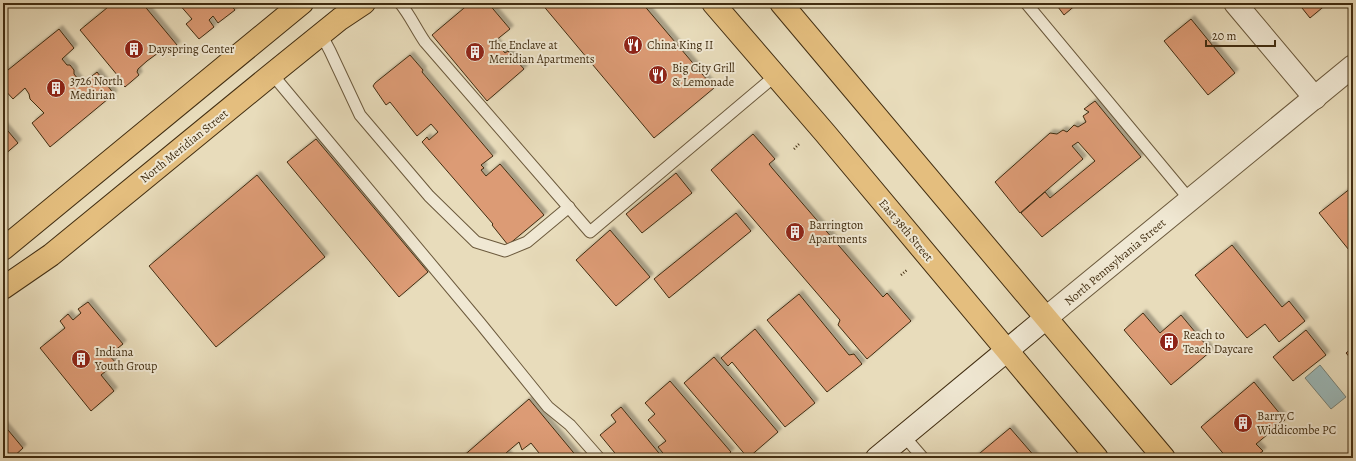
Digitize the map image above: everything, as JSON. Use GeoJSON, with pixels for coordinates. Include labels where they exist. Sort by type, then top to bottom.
{"type":"FeatureCollection","features":[{"type":"Feature","properties":{"kind":"main road"},"geometry":{"type":"LineString","coordinates":[[3,249],[302,3]]}},
{"type":"Feature","properties":{"kind":"main road","name":"North Meridian Street"},"geometry":{"type":"LineString","coordinates":[[3,288],[51,255],[321,34],[364,3]]}},
{"type":"Feature","properties":{"kind":"main road","name":"East 38th Street"},"geometry":{"type":"LineString","coordinates":[[713,3],[1097,458]]}},
{"type":"Feature","properties":{"kind":"main road"},"geometry":{"type":"LineString","coordinates":[[781,3],[1164,458]]}},
{"type":"Feature","properties":{"kind":"street"},"geometry":{"type":"LineString","coordinates":[[1235,3],[1315,98]]}},
{"type":"Feature","properties":{"kind":"street","name":"North Pennsylvania Street"},"geometry":{"type":"LineString","coordinates":[[877,458],[1353,66]]}},
{"type":"Feature","properties":{"kind":"lane"},"geometry":{"type":"LineString","coordinates":[[400,3],[408,13],[417,31],[425,42],[590,232],[775,76]]}},
{"type":"Feature","properties":{"kind":"lane"},"geometry":{"type":"LineString","coordinates":[[1026,3],[1190,200]]}},
{"type":"Feature","properties":{"kind":"lane"},"geometry":{"type":"LineString","coordinates":[[321,34],[360,115],[429,196],[476,242],[505,250],[527,242],[569,207]]}},
{"type":"Feature","properties":{"kind":"lane"},"geometry":{"type":"LineString","coordinates":[[272,74],[480,323],[548,407],[570,425],[599,458]]}},
{"type":"Feature","properties":{"kind":"lane"},"geometry":{"type":"LineString","coordinates":[[904,436],[923,458]]}},
{"type":"Feature","properties":{"kind":"path"},"geometry":{"type":"LineString","coordinates":[[794,149],[800,143]]}},
{"type":"Feature","properties":{"kind":"path"},"geometry":{"type":"LineString","coordinates":[[901,275],[907,270]]}},
{"type":"Feature","properties":{"kind":"water"},"geometry":{"type":"Polygon","coordinates":[[[1320,365],[1346,397],[1331,409],[1305,378],[1320,365]]]}},
{"type":"Feature","properties":{"kind":"building","name":"Dayspring Center"},"geometry":{"type":"Polygon","coordinates":[[[113,3],[142,3],[177,45],[163,56],[158,53],[147,61],[138,69],[137,72],[139,75],[125,87],[117,78],[118,76],[80,30],[113,3]]]}},
{"type":"Feature","properties":{"kind":"building"},"geometry":{"type":"Polygon","coordinates":[[[178,3],[229,3],[235,10],[218,23],[213,16],[209,20],[214,27],[199,39],[186,24],[192,19],[178,3]]]}},
{"type":"Feature","properties":{"kind":"building","name":"The Enclave at Meridian Apartments"},"geometry":{"type":"Polygon","coordinates":[[[470,3],[488,3],[510,29],[495,41],[505,53],[508,51],[524,69],[487,101],[432,35],[470,3]]]}},
{"type":"Feature","properties":{"kind":"building"},"geometry":{"type":"Polygon","coordinates":[[[541,3],[642,3],[714,88],[654,138],[541,3]]]}},
{"type":"Feature","properties":{"kind":"building"},"geometry":{"type":"Polygon","coordinates":[[[1055,3],[1078,3],[1064,15],[1055,3]]]}},
{"type":"Feature","properties":{"kind":"building"},"geometry":{"type":"Polygon","coordinates":[[[1298,3],[1328,3],[1310,18],[1298,3]]]}},
{"type":"Feature","properties":{"kind":"building"},"geometry":{"type":"Polygon","coordinates":[[[1191,19],[1235,73],[1208,95],[1164,41],[1191,19]]]}},
{"type":"Feature","properties":{"kind":"building","name":"3726 North Medirian"},"geometry":{"type":"Polygon","coordinates":[[[59,29],[74,48],[62,59],[74,70],[74,74],[82,84],[97,72],[114,94],[50,147],[32,123],[44,113],[30,99],[25,88],[13,99],[3,88],[3,74],[59,29]]]}},
{"type":"Feature","properties":{"kind":"building"},"geometry":{"type":"Polygon","coordinates":[[[410,55],[423,70],[422,72],[493,156],[481,165],[484,168],[481,170],[486,176],[500,164],[544,215],[508,245],[492,225],[493,224],[422,142],[427,137],[429,140],[438,132],[431,124],[417,136],[390,102],[386,105],[373,86],[410,55]]]}},
{"type":"Feature","properties":{"kind":"building"},"geometry":{"type":"Polygon","coordinates":[[[1095,101],[1141,157],[1042,237],[1021,213],[1045,192],[1050,198],[1095,161],[1078,142],[1072,146],[1083,159],[1020,213],[995,182],[1050,133],[1057,134],[1063,130],[1067,132],[1074,125],[1078,127],[1086,122],[1083,116],[1089,112],[1084,109],[1095,101]]]}},
{"type":"Feature","properties":{"kind":"building"},"geometry":{"type":"Polygon","coordinates":[[[3,125],[18,143],[3,156],[3,125]]]}},
{"type":"Feature","properties":{"kind":"building","name":"Barrington Apartments"},"geometry":{"type":"Polygon","coordinates":[[[753,134],[775,159],[769,164],[772,168],[883,297],[887,293],[911,321],[867,359],[838,325],[840,320],[711,170],[753,134]]]}},
{"type":"Feature","properties":{"kind":"building"},"geometry":{"type":"Polygon","coordinates":[[[316,139],[428,272],[399,297],[287,162],[316,139]]]}},
{"type":"Feature","properties":{"kind":"building"},"geometry":{"type":"Polygon","coordinates":[[[676,173],[692,193],[642,233],[626,214],[676,173]]]}},
{"type":"Feature","properties":{"kind":"building"},"geometry":{"type":"Polygon","coordinates":[[[257,175],[325,257],[216,347],[149,266],[257,175]]]}},
{"type":"Feature","properties":{"kind":"building"},"geometry":{"type":"Polygon","coordinates":[[[1351,188],[1353,190],[1353,255],[1319,213],[1351,188]]]}},
{"type":"Feature","properties":{"kind":"building"},"geometry":{"type":"Polygon","coordinates":[[[736,213],[751,231],[669,298],[654,279],[736,213]]]}},
{"type":"Feature","properties":{"kind":"building"},"geometry":{"type":"Polygon","coordinates":[[[610,230],[650,277],[616,306],[576,260],[610,230]]]}},
{"type":"Feature","properties":{"kind":"building"},"geometry":{"type":"Polygon","coordinates":[[[1232,245],[1282,307],[1289,301],[1305,321],[1279,342],[1265,324],[1247,338],[1195,275],[1232,245]]]}},
{"type":"Feature","properties":{"kind":"building"},"geometry":{"type":"Polygon","coordinates":[[[799,294],[849,355],[854,354],[862,364],[827,392],[767,320],[799,294]]]}},
{"type":"Feature","properties":{"kind":"building","name":"Indiana Youth Group"},"geometry":{"type":"Polygon","coordinates":[[[88,302],[123,344],[109,355],[116,363],[101,375],[114,391],[91,411],[40,348],[65,328],[60,321],[68,314],[73,320],[81,313],[78,309],[88,302]]]}},
{"type":"Feature","properties":{"kind":"building","name":"Reach to Teach Daycare"},"geometry":{"type":"Polygon","coordinates":[[[1143,313],[1160,333],[1181,315],[1211,351],[1171,385],[1124,330],[1143,313]]]}},
{"type":"Feature","properties":{"kind":"building"},"geometry":{"type":"Polygon","coordinates":[[[755,329],[815,403],[785,427],[732,362],[728,366],[721,358],[755,329]]]}},
{"type":"Feature","properties":{"kind":"building"},"geometry":{"type":"Polygon","coordinates":[[[1306,330],[1326,355],[1293,381],[1273,357],[1306,330]]]}},
{"type":"Feature","properties":{"kind":"building"},"geometry":{"type":"Polygon","coordinates":[[[1353,347],[1353,361],[1346,353],[1353,347]]]}},
{"type":"Feature","properties":{"kind":"building"},"geometry":{"type":"Polygon","coordinates":[[[714,357],[778,432],[748,458],[684,383],[714,357]]]}},
{"type":"Feature","properties":{"kind":"building"},"geometry":{"type":"Polygon","coordinates":[[[670,381],[731,452],[724,458],[667,458],[658,447],[666,441],[648,420],[655,414],[645,403],[670,381]]]}},
{"type":"Feature","properties":{"kind":"building","name":"Barry C Widdicombe PC"},"geometry":{"type":"Polygon","coordinates":[[[1254,382],[1285,420],[1256,444],[1263,451],[1254,458],[1227,458],[1201,427],[1254,382]]]}},
{"type":"Feature","properties":{"kind":"building"},"geometry":{"type":"Polygon","coordinates":[[[529,399],[578,458],[543,458],[531,443],[522,450],[519,442],[506,453],[510,458],[461,458],[529,399]]]}},
{"type":"Feature","properties":{"kind":"building"},"geometry":{"type":"Polygon","coordinates":[[[621,407],[663,458],[619,458],[600,435],[616,422],[611,415],[621,407]]]}},
{"type":"Feature","properties":{"kind":"building"},"geometry":{"type":"Polygon","coordinates":[[[3,424],[23,448],[12,458],[4,448],[3,449],[3,424]]]}},
{"type":"Feature","properties":{"kind":"building"},"geometry":{"type":"Polygon","coordinates":[[[1010,428],[1036,458],[974,458],[1010,428]]]}},
{"type":"Feature","properties":{"kind":"place","name":"China King II"},"geometry":{"type":"Point","coordinates":[633,45]}},
{"type":"Feature","properties":{"kind":"place","name":"Dayspring Center"},"geometry":{"type":"Point","coordinates":[134,49]}},
{"type":"Feature","properties":{"kind":"place","name":"The Enclave at Meridian Apartments"},"geometry":{"type":"Point","coordinates":[475,52]}},
{"type":"Feature","properties":{"kind":"place","name":"Big City Grill & Lemonade"},"geometry":{"type":"Point","coordinates":[658,75]}},
{"type":"Feature","properties":{"kind":"place","name":"3726 North Medirian"},"geometry":{"type":"Point","coordinates":[56,88]}},
{"type":"Feature","properties":{"kind":"place","name":"Barrington Apartments"},"geometry":{"type":"Point","coordinates":[795,232]}},
{"type":"Feature","properties":{"kind":"place","name":"Reach to Teach Daycare"},"geometry":{"type":"Point","coordinates":[1169,342]}},
{"type":"Feature","properties":{"kind":"place","name":"Indiana Youth Group"},"geometry":{"type":"Point","coordinates":[81,359]}},
{"type":"Feature","properties":{"kind":"place","name":"Barry C Widdicombe PC"},"geometry":{"type":"Point","coordinates":[1243,423]}}]}
